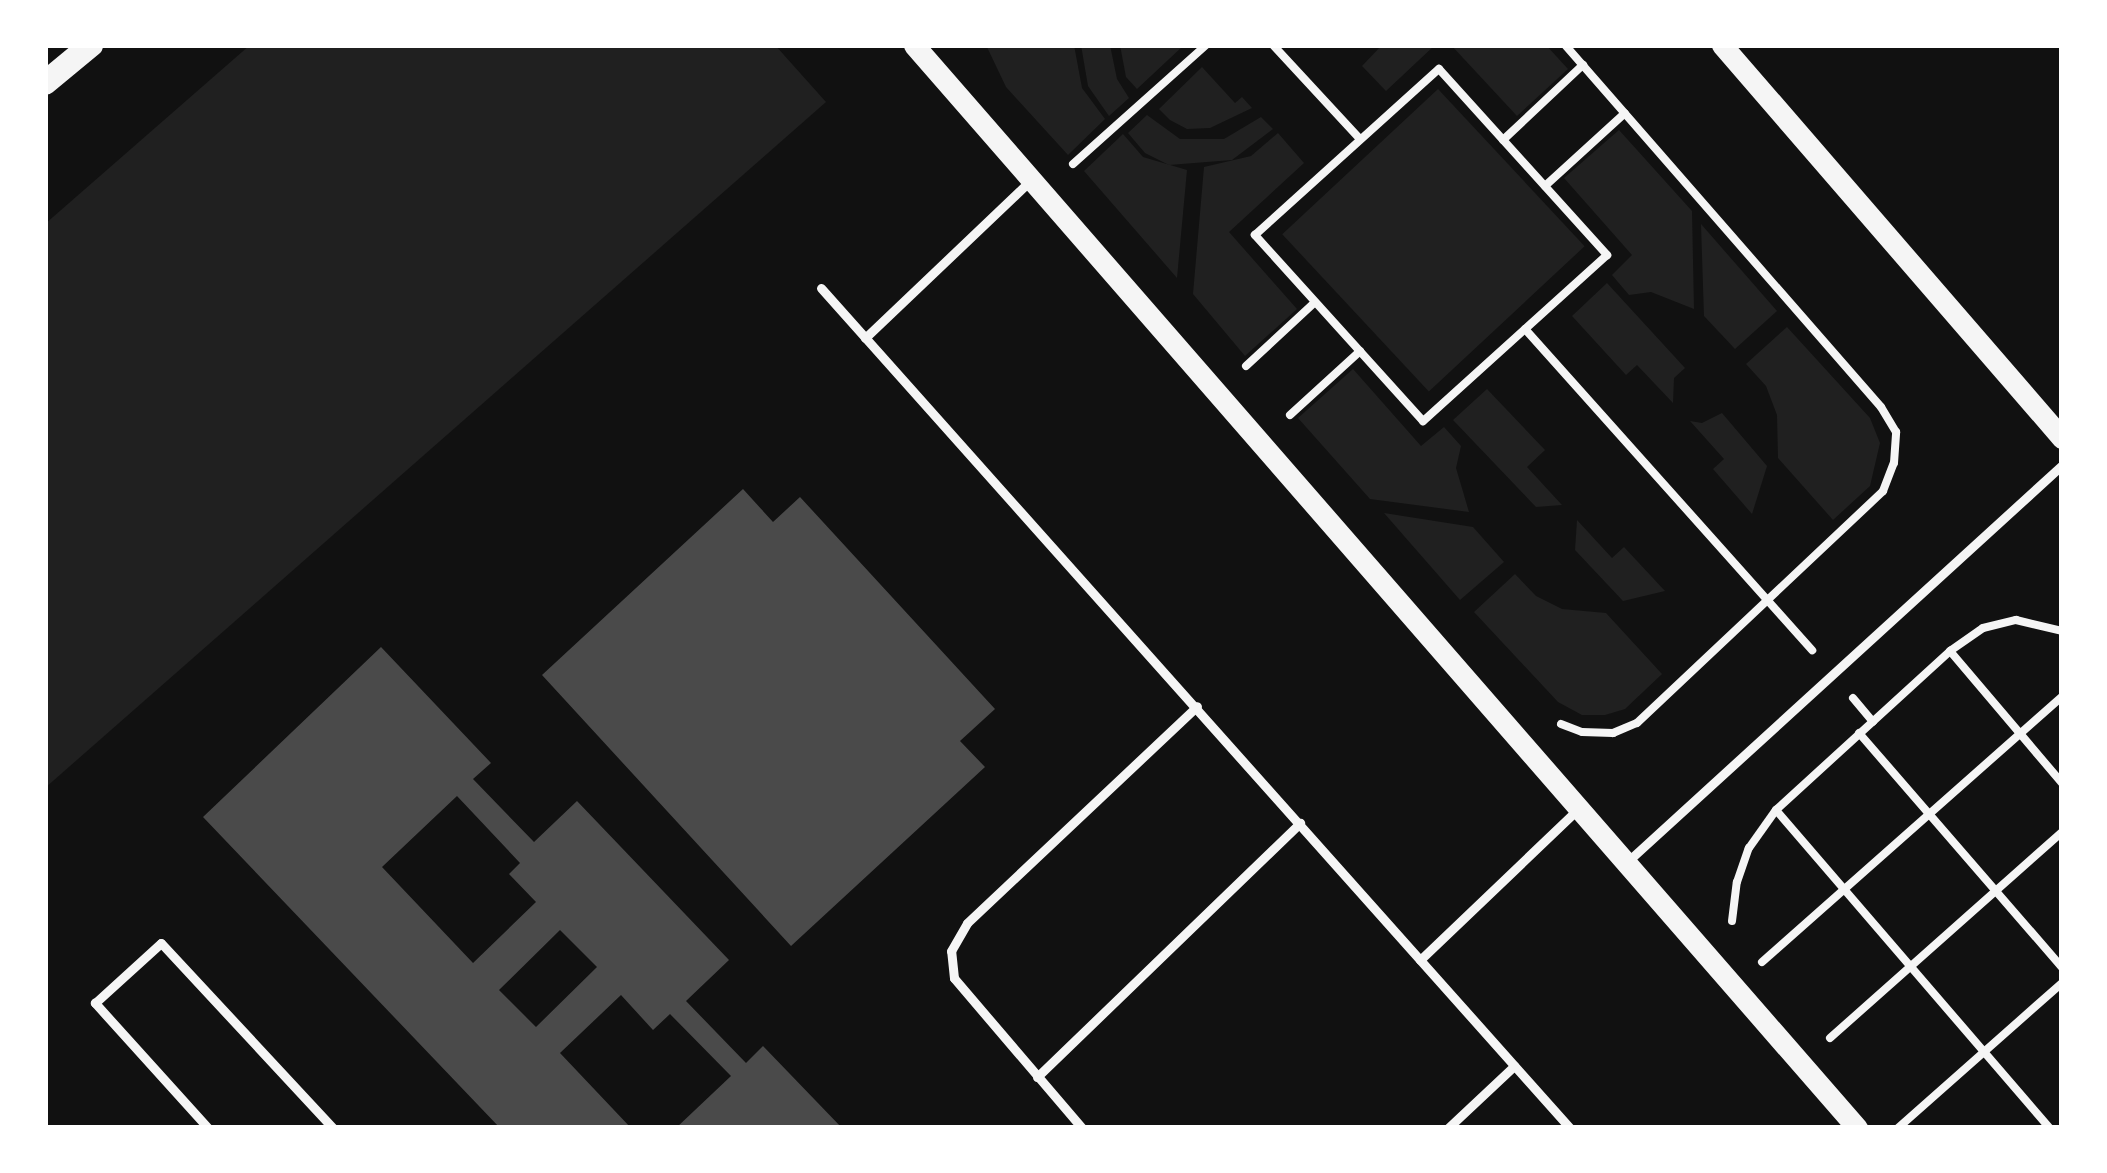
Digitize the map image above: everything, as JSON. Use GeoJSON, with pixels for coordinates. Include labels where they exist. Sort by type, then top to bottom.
{"type":"FeatureCollection","features":[{"type":"Feature","properties":{"kind":"main road"},"geometry":{"type":"LineString","coordinates":[[45,83],[91,45]]}},
{"type":"Feature","properties":{"kind":"street"},"geometry":{"type":"LineString","coordinates":[[914,45],[1857,1128]]}},
{"type":"Feature","properties":{"kind":"street"},"geometry":{"type":"LineString","coordinates":[[1722,45],[2062,438]]}},
{"type":"Feature","properties":{"kind":"lane"},"geometry":{"type":"LineString","coordinates":[[865,338],[1031,180]]}},
{"type":"Feature","properties":{"kind":"lane"},"geometry":{"type":"LineString","coordinates":[[821,288],[1570,1128]]}},
{"type":"Feature","properties":{"kind":"lane"},"geometry":{"type":"LineString","coordinates":[[1626,862],[2062,465]]}},
{"type":"Feature","properties":{"kind":"lane"},"geometry":{"type":"LineString","coordinates":[[1082,1128],[954,977],[951,951],[967,923],[1197,706]]}},
{"type":"Feature","properties":{"kind":"lane"},"geometry":{"type":"LineString","coordinates":[[1420,960],[1579,808]]}},
{"type":"Feature","properties":{"kind":"lane"},"geometry":{"type":"LineString","coordinates":[[1037,1077],[1300,823]]}},
{"type":"Feature","properties":{"kind":"lane"},"geometry":{"type":"LineString","coordinates":[[208,1128],[95,1003],[161,944],[333,1128]]}},
{"type":"Feature","properties":{"kind":"lane"},"geometry":{"type":"LineString","coordinates":[[1448,1128],[1514,1066]]}},
{"type":"Feature","properties":{"kind":"path"},"geometry":{"type":"LineString","coordinates":[[1064,172],[1206,45]]}},
{"type":"Feature","properties":{"kind":"path"},"geometry":{"type":"LineString","coordinates":[[1273,45],[1360,140]]}},
{"type":"Feature","properties":{"kind":"path"},"geometry":{"type":"LineString","coordinates":[[1552,720],[1597,733],[1637,723],[1883,490],[1894,463],[1896,432],[1881,407],[1565,45]]}},
{"type":"Feature","properties":{"kind":"path"},"geometry":{"type":"LineString","coordinates":[[1503,140],[1583,65]]}},
{"type":"Feature","properties":{"kind":"path"},"geometry":{"type":"LineString","coordinates":[[1438,69],[1607,255],[1423,421],[1255,235],[1360,140],[1438,69]]}},
{"type":"Feature","properties":{"kind":"path"},"geometry":{"type":"LineString","coordinates":[[1545,186],[1625,113]]}},
{"type":"Feature","properties":{"kind":"path"},"geometry":{"type":"LineString","coordinates":[[1255,387],[1240,370],[1315,302]]}},
{"type":"Feature","properties":{"kind":"path"},"geometry":{"type":"LineString","coordinates":[[1525,329],[1768,599]]}},
{"type":"Feature","properties":{"kind":"path"},"geometry":{"type":"LineString","coordinates":[[1284,420],[1360,351]]}},
{"type":"Feature","properties":{"kind":"path"},"geometry":{"type":"LineString","coordinates":[[1732,924],[1737,882],[1749,848],[1776,810],[1950,651],[1983,628],[2016,620],[2062,632]]}},
{"type":"Feature","properties":{"kind":"path"},"geometry":{"type":"LineString","coordinates":[[1950,651],[2062,783]]}},
{"type":"Feature","properties":{"kind":"path"},"geometry":{"type":"LineString","coordinates":[[1745,958],[1754,969],[2062,697]]}},
{"type":"Feature","properties":{"kind":"path"},"geometry":{"type":"LineString","coordinates":[[1859,734],[2062,967]]}},
{"type":"Feature","properties":{"kind":"path"},"geometry":{"type":"LineString","coordinates":[[1776,810],[2050,1128]]}},
{"type":"Feature","properties":{"kind":"path"},"geometry":{"type":"LineString","coordinates":[[1821,1046],[2062,832]]}},
{"type":"Feature","properties":{"kind":"path"},"geometry":{"type":"LineString","coordinates":[[1898,1128],[2062,983]]}},
{"type":"Feature","properties":{"kind":"shaded area"},"geometry":{"type":"Polygon","coordinates":[[[250,45],[775,45],[826,102],[45,788],[45,224],[250,45]]]}},
{"type":"Feature","properties":{"kind":"shaded area"},"geometry":{"type":"Polygon","coordinates":[[[986,45],[1074,45],[1082,88],[1105,119],[1068,155],[1006,87],[986,45]]]}},
{"type":"Feature","properties":{"kind":"shaded area"},"geometry":{"type":"Polygon","coordinates":[[[1081,45],[1110,45],[1117,79],[1129,98],[1109,116],[1088,86],[1081,45]]]}},
{"type":"Feature","properties":{"kind":"shaded area"},"geometry":{"type":"Polygon","coordinates":[[[1120,45],[1183,46],[1137,89],[1126,77],[1120,45]]]}},
{"type":"Feature","properties":{"kind":"shaded area"},"geometry":{"type":"Polygon","coordinates":[[[1382,45],[1435,45],[1386,91],[1362,66],[1382,45]]]}},
{"type":"Feature","properties":{"kind":"shaded area"},"geometry":{"type":"Polygon","coordinates":[[[1451,45],[1546,45],[1568,69],[1517,116],[1451,45]]]}},
{"type":"Feature","properties":{"kind":"shaded area"},"geometry":{"type":"Polygon","coordinates":[[[1202,67],[1235,103],[1242,97],[1252,108],[1210,128],[1187,129],[1170,120],[1159,109],[1202,67]]]}},
{"type":"Feature","properties":{"kind":"shaded area"},"geometry":{"type":"Polygon","coordinates":[[[1438,89],[1585,246],[1429,392],[1282,234],[1438,89]]]}},
{"type":"Feature","properties":{"kind":"shaded area"},"geometry":{"type":"Polygon","coordinates":[[[1147,115],[1180,139],[1224,139],[1261,117],[1273,129],[1232,160],[1169,165],[1145,153],[1128,133],[1147,115]]]}},
{"type":"Feature","properties":{"kind":"shaded area"},"geometry":{"type":"Polygon","coordinates":[[[1619,130],[1692,211],[1694,309],[1651,292],[1629,295],[1612,275],[1632,255],[1564,178],[1619,130]]]}},
{"type":"Feature","properties":{"kind":"shaded area"},"geometry":{"type":"Polygon","coordinates":[[[1278,133],[1304,163],[1229,232],[1297,309],[1245,356],[1193,294],[1204,167],[1251,156],[1278,133]]]}},
{"type":"Feature","properties":{"kind":"shaded area"},"geometry":{"type":"Polygon","coordinates":[[[1123,134],[1143,157],[1187,170],[1177,278],[1084,171],[1123,134]]]}},
{"type":"Feature","properties":{"kind":"shaded area"},"geometry":{"type":"Polygon","coordinates":[[[1701,224],[1777,311],[1735,349],[1704,316],[1701,224]]]}},
{"type":"Feature","properties":{"kind":"shaded area"},"geometry":{"type":"Polygon","coordinates":[[[1607,283],[1685,368],[1674,378],[1673,403],[1637,365],[1626,375],[1572,316],[1607,283]]]}},
{"type":"Feature","properties":{"kind":"shaded area"},"geometry":{"type":"Polygon","coordinates":[[[1787,327],[1870,418],[1880,443],[1870,486],[1833,520],[1778,458],[1777,415],[1766,386],[1746,364],[1787,327]]]}},
{"type":"Feature","properties":{"kind":"shaded area"},"geometry":{"type":"Polygon","coordinates":[[[1353,369],[1421,446],[1444,427],[1461,446],[1456,468],[1469,512],[1370,499],[1298,418],[1353,369]]]}},
{"type":"Feature","properties":{"kind":"shaded area"},"geometry":{"type":"Polygon","coordinates":[[[1487,389],[1545,450],[1527,467],[1562,505],[1536,507],[1453,420],[1487,389]]]}},
{"type":"Feature","properties":{"kind":"shaded area"},"geometry":{"type":"Polygon","coordinates":[[[1722,413],[1767,466],[1752,514],[1713,469],[1724,459],[1690,421],[1702,423],[1722,413]]]}},
{"type":"Feature","properties":{"kind":"shaded area"},"geometry":{"type":"Polygon","coordinates":[[[1384,513],[1473,527],[1504,562],[1460,600],[1384,513]]]}},
{"type":"Feature","properties":{"kind":"shaded area"},"geometry":{"type":"Polygon","coordinates":[[[1577,520],[1612,558],[1624,547],[1665,591],[1623,601],[1575,550],[1577,520]]]}},
{"type":"Feature","properties":{"kind":"shaded area"},"geometry":{"type":"Polygon","coordinates":[[[1515,574],[1536,596],[1562,609],[1606,613],[1662,674],[1625,709],[1605,715],[1582,715],[1558,702],[1474,612],[1515,574]]]}},
{"type":"Feature","properties":{"kind":"building"},"geometry":{"type":"Polygon","coordinates":[[[743,489],[773,522],[800,497],[995,709],[960,741],[985,767],[791,946],[542,675],[743,489]]]}},
{"type":"Feature","properties":{"kind":"building"},"geometry":{"type":"Polygon","coordinates":[[[381,647],[491,763],[473,779],[534,842],[577,801],[729,960],[686,1001],[746,1063],[763,1046],[842,1128],[676,1128],[731,1076],[670,1014],[653,1030],[621,995],[560,1053],[631,1128],[500,1128],[203,817],[381,647]],[[457,796],[382,867],[473,963],[536,902],[509,874],[520,863],[457,796]],[[560,930],[499,990],[536,1027],[597,967],[560,930]]]}}]}
